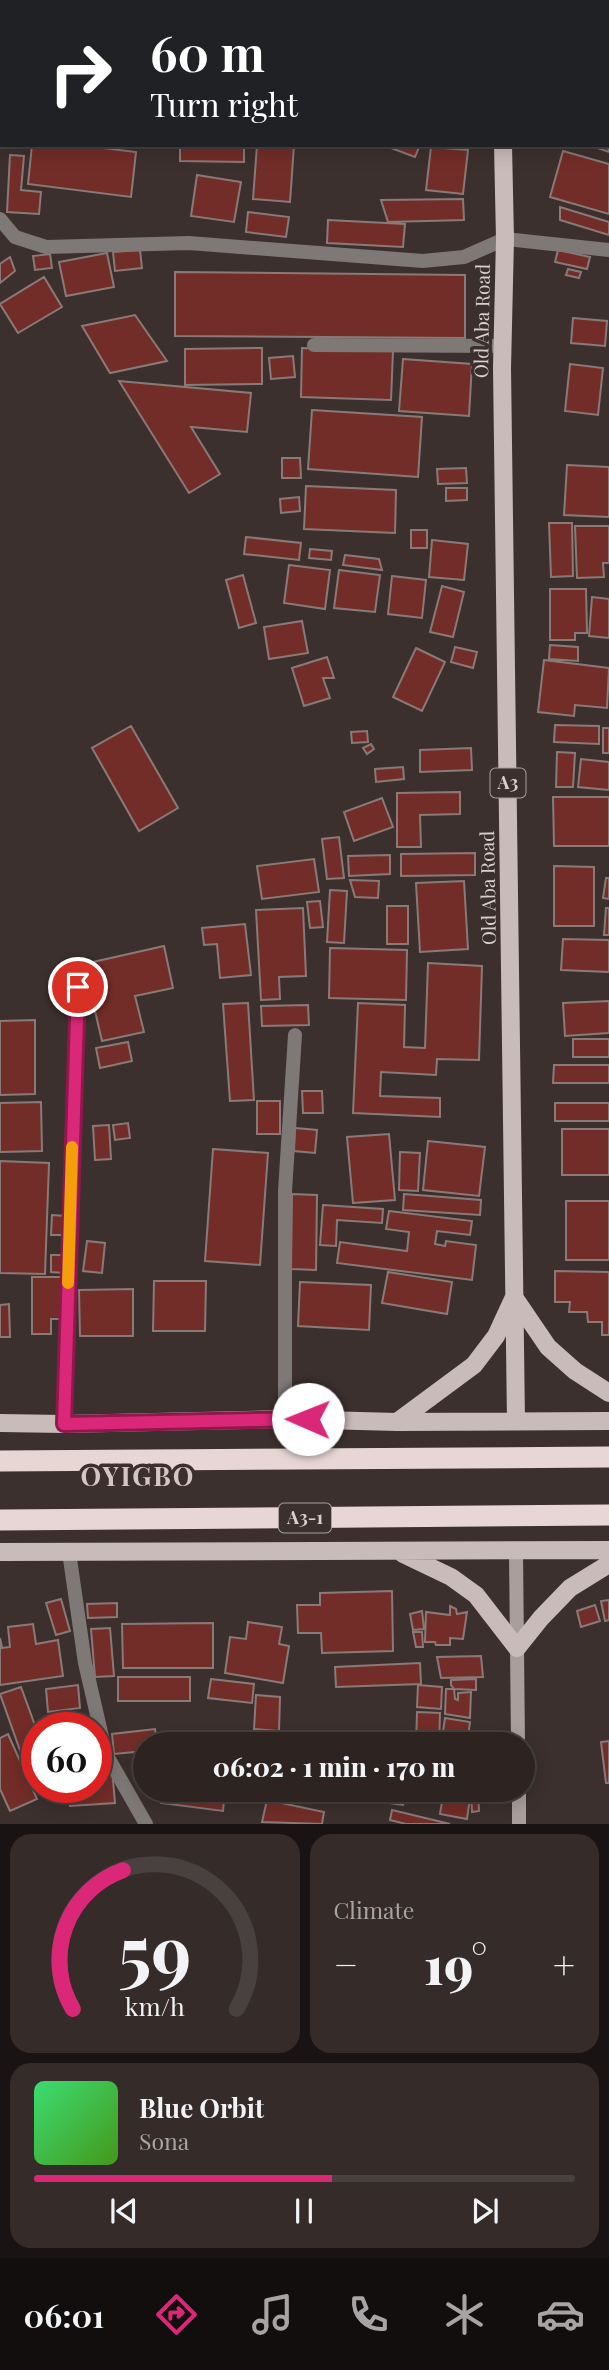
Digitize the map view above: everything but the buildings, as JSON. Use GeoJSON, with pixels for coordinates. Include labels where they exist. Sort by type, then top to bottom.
{"type":"FeatureCollection","features":[{"type":"Feature","properties":{"kind":"highway"},"geometry":{"type":"LineString","coordinates":[[0,1461],[609,1457]]}},
{"type":"Feature","properties":{"kind":"highway","name":"A3-1"},"geometry":{"type":"LineString","coordinates":[[0,1520],[609,1515]]}},
{"type":"Feature","properties":{"kind":"main road","name":"Old Aba Road"},"geometry":{"type":"LineString","coordinates":[[503,147],[505,239],[502,346],[516,1421]]}},
{"type":"Feature","properties":{"kind":"main road"},"geometry":{"type":"LineString","coordinates":[[514,1297],[548,1348],[575,1371],[609,1393]]}},
{"type":"Feature","properties":{"kind":"main road"},"geometry":{"type":"LineString","coordinates":[[397,1422],[474,1365],[496,1336],[514,1297]]}},
{"type":"Feature","properties":{"kind":"main road"},"geometry":{"type":"LineString","coordinates":[[0,1423],[285,1419],[397,1422],[609,1421]]}},
{"type":"Feature","properties":{"kind":"main road"},"geometry":{"type":"LineString","coordinates":[[516,1551],[609,1550]]}},
{"type":"Feature","properties":{"kind":"main road","name":"A3-1"},"geometry":{"type":"LineString","coordinates":[[0,1552],[516,1551]]}},
{"type":"Feature","properties":{"kind":"main road"},"geometry":{"type":"LineString","coordinates":[[397,1552],[450,1577],[476,1595],[517,1648],[570,1588],[609,1564]]}},
{"type":"Feature","properties":{"kind":"street"},"geometry":{"type":"LineString","coordinates":[[0,219],[15,237],[46,247],[189,243],[422,261],[464,257],[505,239],[609,250]]}},
{"type":"Feature","properties":{"kind":"street"},"geometry":{"type":"LineString","coordinates":[[314,345],[502,346]]}},
{"type":"Feature","properties":{"kind":"street"},"geometry":{"type":"LineString","coordinates":[[64,1424],[78,987]]}},
{"type":"Feature","properties":{"kind":"street"},"geometry":{"type":"LineString","coordinates":[[285,1419],[285,1191],[295,1035]]}},
{"type":"Feature","properties":{"kind":"street"},"geometry":{"type":"LineString","coordinates":[[516,1551],[518,1732]]}},
{"type":"Feature","properties":{"kind":"street"},"geometry":{"type":"LineString","coordinates":[[69,1552],[85,1663],[106,1754],[146,1824]]}},
{"type":"Feature","properties":{"kind":"street"},"geometry":{"type":"LineString","coordinates":[[519,1802],[519,1824]]}},
{"type":"Feature","properties":{"kind":"slow traffic"},"geometry":{"type":"LineString","coordinates":[[68,1283],[72,1147]]}},
{"type":"Feature","properties":{"kind":"district","name":"OYIGBO"},"geometry":{"type":"Point","coordinates":[138,1477]}},
{"type":"Feature","properties":{"kind":"route"},"geometry":{"type":"LineString","coordinates":[[78,987],[64,1424],[308,1419]]}}]}
